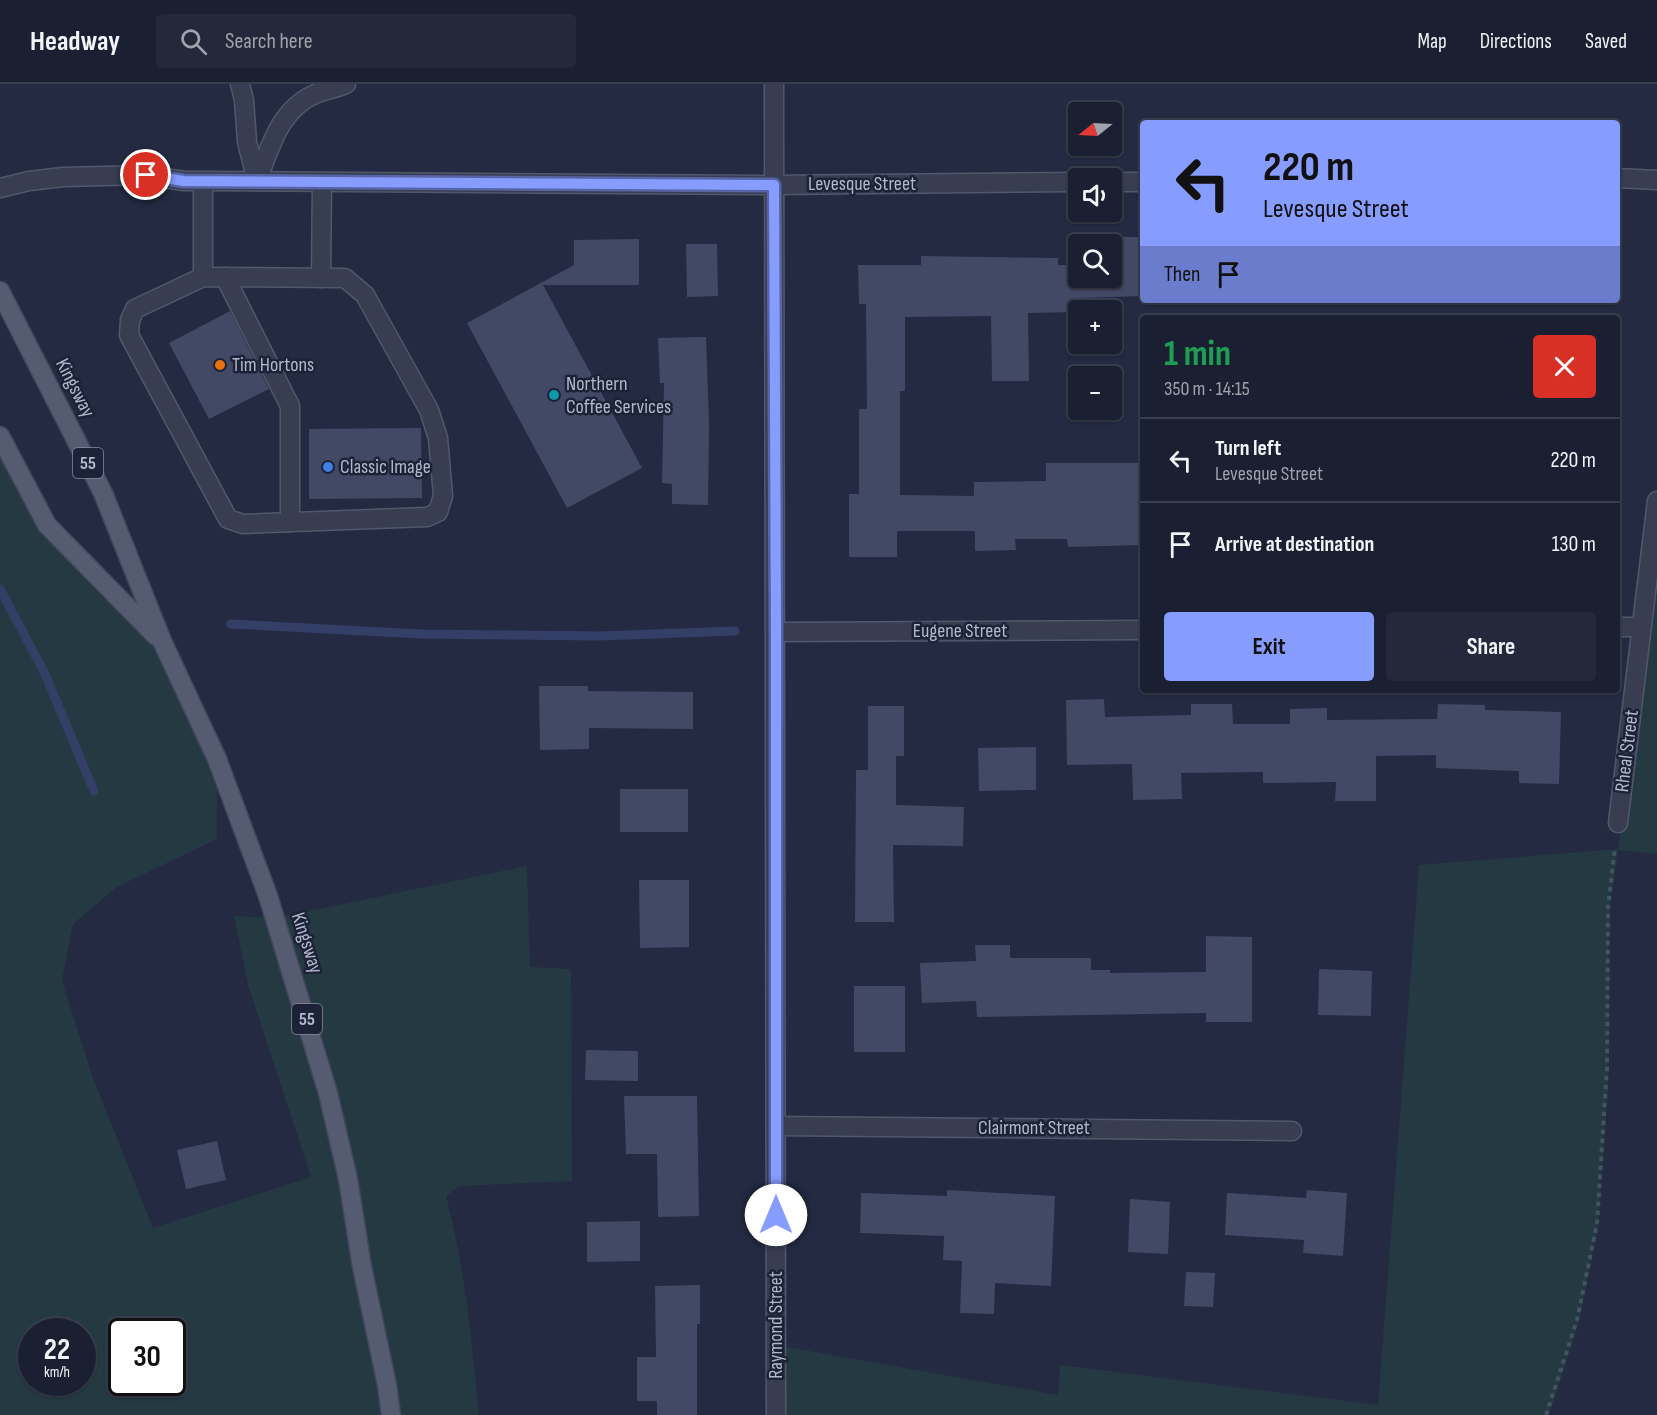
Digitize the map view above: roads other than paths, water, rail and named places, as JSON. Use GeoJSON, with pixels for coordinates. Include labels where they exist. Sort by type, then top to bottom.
{"type":"FeatureCollection","features":[{"type":"Feature","properties":{"kind":"main road","name":"Kingsway"},"geometry":{"type":"LineString","coordinates":[[0,291],[103,493],[162,641],[217,759],[268,896],[328,1093],[348,1179],[362,1267],[387,1385],[391,1415]]}},
{"type":"Feature","properties":{"kind":"main road","name":"Kingsway"},"geometry":{"type":"LineString","coordinates":[[0,436],[47,525],[162,641]]}},
{"type":"Feature","properties":{"kind":"street"},"geometry":{"type":"LineString","coordinates":[[240,84],[244,100],[247,142],[257,181]]}},
{"type":"Feature","properties":{"kind":"street"},"geometry":{"type":"LineString","coordinates":[[257,181],[284,117],[296,105],[314,94],[346,84]]}},
{"type":"Feature","properties":{"kind":"street","name":"Raymond Street"},"geometry":{"type":"LineString","coordinates":[[774,84],[776,1415]]}},
{"type":"Feature","properties":{"kind":"street","name":"Levesque Street"},"geometry":{"type":"LineString","coordinates":[[0,188],[29,181],[63,177],[146,175],[184,181],[774,185],[1068,182]]}},
{"type":"Feature","properties":{"kind":"street"},"geometry":{"type":"LineString","coordinates":[[1620,178],[1657,180]]}},
{"type":"Feature","properties":{"kind":"street"},"geometry":{"type":"LineString","coordinates":[[203,181],[203,277]]}},
{"type":"Feature","properties":{"kind":"street"},"geometry":{"type":"LineString","coordinates":[[321,278],[322,182]]}},
{"type":"Feature","properties":{"kind":"street"},"geometry":{"type":"LineString","coordinates":[[1122,182],[1140,182]]}},
{"type":"Feature","properties":{"kind":"street"},"geometry":{"type":"LineString","coordinates":[[203,277],[225,277],[345,278],[365,295],[429,410],[438,438],[443,496],[438,512],[427,517],[243,524],[228,519],[129,335],[130,320],[135,309],[203,277]]}},
{"type":"Feature","properties":{"kind":"street"},"geometry":{"type":"LineString","coordinates":[[225,277],[290,406],[290,522]]}},
{"type":"Feature","properties":{"kind":"street","name":"Rheal Street"},"geometry":{"type":"LineString","coordinates":[[1618,823],[1657,501]]}},
{"type":"Feature","properties":{"kind":"street"},"geometry":{"type":"LineString","coordinates":[[1620,627],[1641,627]]}},
{"type":"Feature","properties":{"kind":"street","name":"Eugene Street"},"geometry":{"type":"LineString","coordinates":[[776,632],[1140,630]]}},
{"type":"Feature","properties":{"kind":"street","name":"Clairmont Street"},"geometry":{"type":"LineString","coordinates":[[776,1126],[1292,1131]]}},
{"type":"Feature","properties":{"kind":"waterway"},"geometry":{"type":"LineString","coordinates":[[0,589],[45,674],[94,791]]}},
{"type":"Feature","properties":{"kind":"waterway"},"geometry":{"type":"LineString","coordinates":[[231,624],[421,634],[600,636],[735,631]]}},
{"type":"Feature","properties":{"kind":"place","name":"Tim Hortons"},"geometry":{"type":"Point","coordinates":[220,365]}},
{"type":"Feature","properties":{"kind":"place","name":"Northern Coffee Services"},"geometry":{"type":"Point","coordinates":[554,395]}},
{"type":"Feature","properties":{"kind":"place","name":"Classic Image"},"geometry":{"type":"Point","coordinates":[328,467]}}]}
